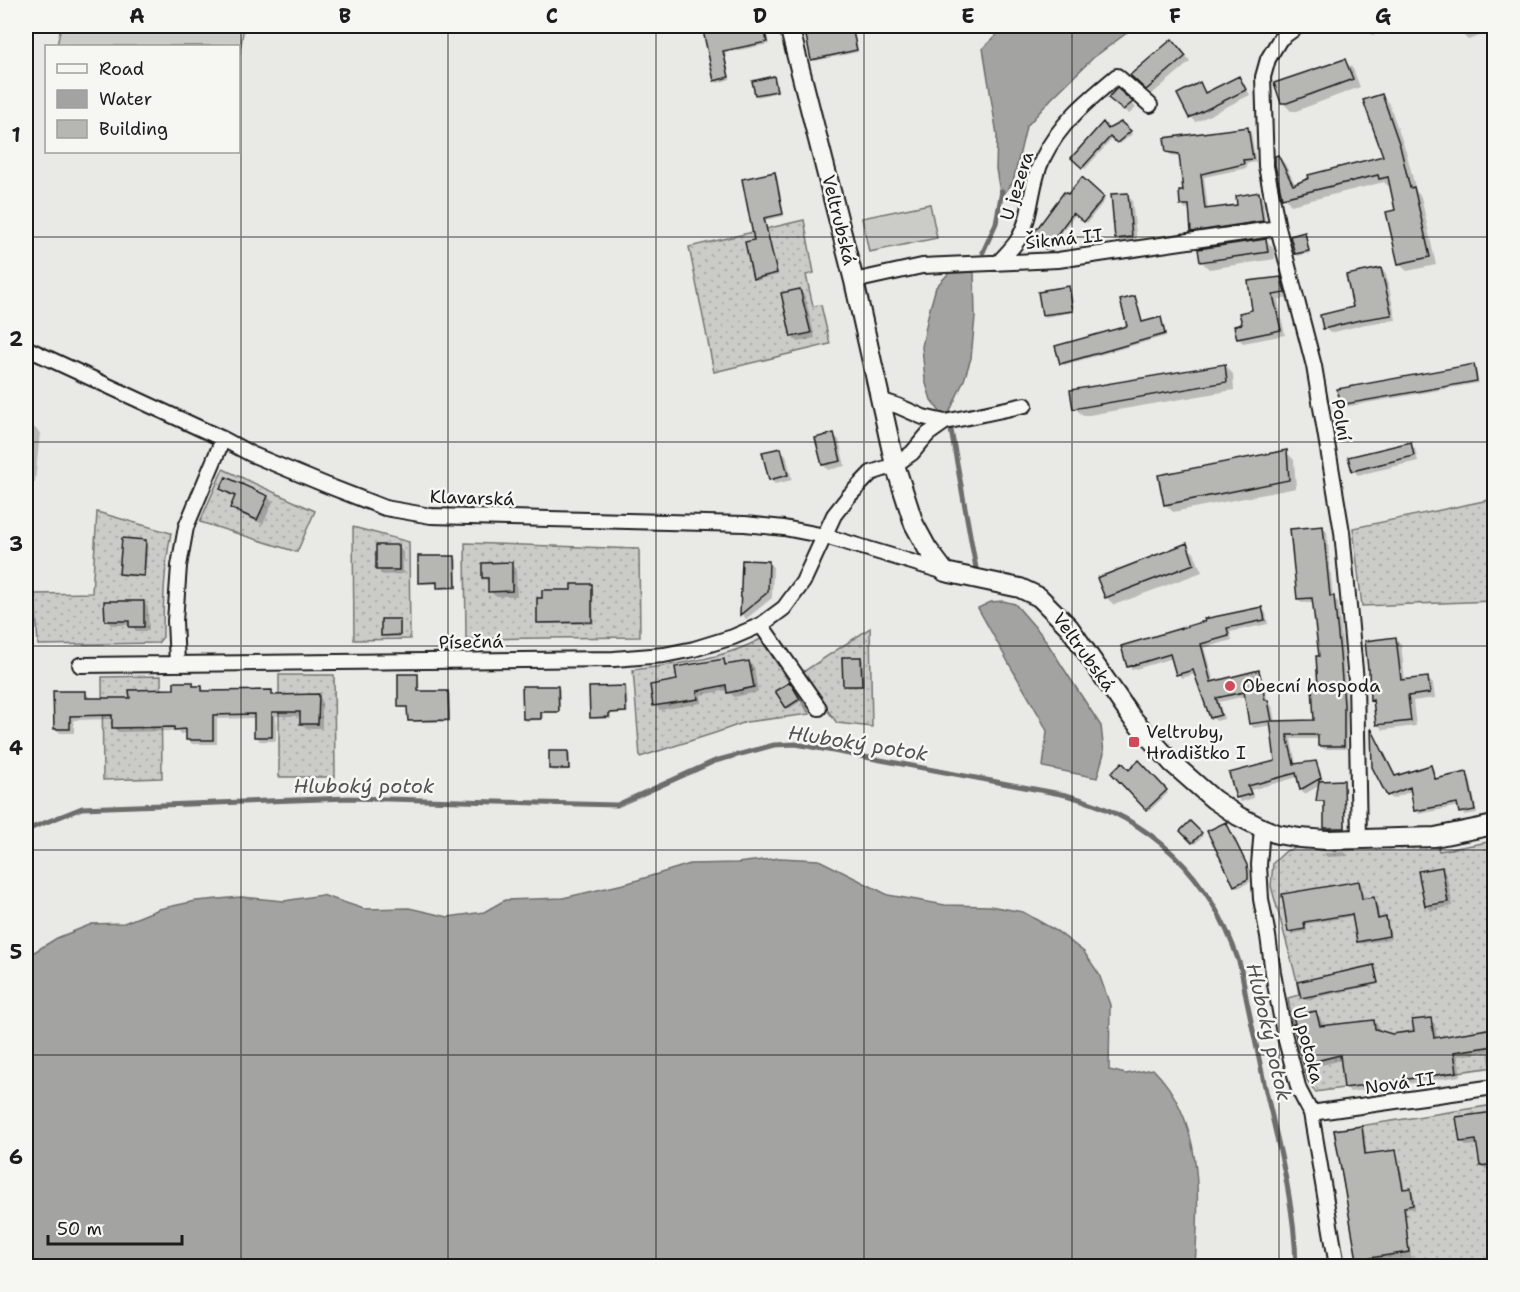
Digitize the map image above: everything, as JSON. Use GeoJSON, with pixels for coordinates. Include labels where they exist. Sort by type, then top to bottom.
{"type":"FeatureCollection","features":[{"type":"Feature","properties":{"kind":"street","name":"Veltrubská"},"geometry":{"type":"LineString","coordinates":[[789,26],[854,281],[895,465],[914,524],[927,548],[945,572],[1020,588],[1039,597],[1069,627],[1132,718],[1172,763],[1213,799],[1238,816],[1262,828],[1276,834],[1327,840],[1435,837],[1494,825]]}},
{"type":"Feature","properties":{"kind":"street","name":"Polní"},"geometry":{"type":"LineString","coordinates":[[1298,26],[1280,39],[1268,59],[1263,77],[1266,166],[1278,228],[1314,366],[1342,532],[1356,681],[1359,838]]}},
{"type":"Feature","properties":{"kind":"street","name":"U jezera"},"geometry":{"type":"LineString","coordinates":[[998,263],[1018,238],[1029,211],[1034,184],[1042,160],[1055,136],[1072,117],[1117,76],[1150,105]]}},
{"type":"Feature","properties":{"kind":"street","name":"Šikmá II"},"geometry":{"type":"LineString","coordinates":[[854,281],[922,266],[1058,260],[1278,228]]}},
{"type":"Feature","properties":{"kind":"street","name":"Klavarská"},"geometry":{"type":"LineString","coordinates":[[26,348],[251,454],[385,508],[431,516],[745,524],[784,528],[825,536],[945,572]]}},
{"type":"Feature","properties":{"kind":"street"},"geometry":{"type":"LineString","coordinates":[[880,400],[923,417],[945,422]]}},
{"type":"Feature","properties":{"kind":"street"},"geometry":{"type":"LineString","coordinates":[[895,465],[912,453],[928,434],[945,422],[1025,405]]}},
{"type":"Feature","properties":{"kind":"street"},"geometry":{"type":"LineString","coordinates":[[177,663],[175,621],[179,566],[186,527],[223,439]]}},
{"type":"Feature","properties":{"kind":"street","name":"Písečná"},"geometry":{"type":"LineString","coordinates":[[80,665],[614,659],[664,655],[694,649],[733,638],[761,625],[784,608],[803,582],[834,515],[871,473],[895,465]]}},
{"type":"Feature","properties":{"kind":"street"},"geometry":{"type":"LineString","coordinates":[[761,625],[819,708]]}},
{"type":"Feature","properties":{"kind":"street","name":"U potoka"},"geometry":{"type":"LineString","coordinates":[[1262,828],[1258,865],[1273,973],[1284,1034],[1299,1090],[1311,1113],[1337,1266]]}},
{"type":"Feature","properties":{"kind":"street","name":"Nová II"},"geometry":{"type":"LineString","coordinates":[[1311,1113],[1494,1087]]}},
{"type":"Feature","properties":{"kind":"shaded area"},"geometry":{"type":"Polygon","coordinates":[[[61,26],[244,26],[240,51],[240,45],[57,45],[61,26]]]}},
{"type":"Feature","properties":{"kind":"shaded area"},"geometry":{"type":"Polygon","coordinates":[[[930,204],[937,238],[869,252],[862,218],[930,204]]]}},
{"type":"Feature","properties":{"kind":"shaded area"},"geometry":{"type":"Polygon","coordinates":[[[804,220],[814,273],[806,275],[813,306],[821,305],[830,344],[714,372],[689,247],[804,220]]]}},
{"type":"Feature","properties":{"kind":"shaded area"},"geometry":{"type":"Polygon","coordinates":[[[223,469],[315,511],[297,552],[200,522],[223,469]]]}},
{"type":"Feature","properties":{"kind":"shaded area"},"geometry":{"type":"Polygon","coordinates":[[[1494,499],[1494,601],[1362,606],[1353,528],[1494,499]]]}},
{"type":"Feature","properties":{"kind":"shaded area"},"geometry":{"type":"Polygon","coordinates":[[[97,512],[171,533],[164,585],[163,637],[158,643],[38,645],[35,594],[92,593],[97,512]]]}},
{"type":"Feature","properties":{"kind":"shaded area"},"geometry":{"type":"Polygon","coordinates":[[[353,527],[409,542],[410,639],[354,640],[353,527]]]}},
{"type":"Feature","properties":{"kind":"shaded area"},"geometry":{"type":"Polygon","coordinates":[[[465,543],[639,549],[640,637],[466,639],[465,543]]]}},
{"type":"Feature","properties":{"kind":"shaded area"},"geometry":{"type":"Polygon","coordinates":[[[870,628],[872,727],[837,723],[800,674],[870,628]]]}},
{"type":"Feature","properties":{"kind":"shaded area"},"geometry":{"type":"Polygon","coordinates":[[[761,639],[810,714],[746,722],[640,757],[633,670],[714,656],[761,639]]]}},
{"type":"Feature","properties":{"kind":"shaded area"},"geometry":{"type":"Polygon","coordinates":[[[279,675],[334,675],[335,777],[279,777],[279,675]]]}},
{"type":"Feature","properties":{"kind":"shaded area"},"geometry":{"type":"Polygon","coordinates":[[[161,676],[162,778],[103,780],[102,677],[161,676]]]}},
{"type":"Feature","properties":{"kind":"shaded area"},"geometry":{"type":"Polygon","coordinates":[[[1494,841],[1494,1067],[1315,1092],[1307,1080],[1292,1022],[1288,998],[1299,995],[1271,886],[1273,863],[1286,851],[1296,848],[1438,844],[1439,851],[1494,841]]]}},
{"type":"Feature","properties":{"kind":"shaded area"},"geometry":{"type":"Polygon","coordinates":[[[1494,1105],[1494,1266],[1359,1266],[1334,1130],[1494,1105]]]}},
{"type":"Feature","properties":{"kind":"water"},"geometry":{"type":"Polygon","coordinates":[[[1006,26],[1136,26],[1093,58],[1026,127],[1013,182],[1001,198],[996,169],[997,135],[983,48],[1006,26]]]}},
{"type":"Feature","properties":{"kind":"water"},"geometry":{"type":"Polygon","coordinates":[[[974,272],[975,317],[971,358],[949,413],[941,413],[931,400],[925,380],[922,347],[928,316],[936,287],[949,273],[974,272]]]}},
{"type":"Feature","properties":{"kind":"water"},"geometry":{"type":"Polygon","coordinates":[[[1003,601],[1015,604],[1042,635],[1101,726],[1104,753],[1097,778],[1043,767],[1047,731],[978,608],[991,602],[1003,601]]]}},
{"type":"Feature","properties":{"kind":"water"},"geometry":{"type":"Polygon","coordinates":[[[780,858],[819,860],[888,895],[945,905],[990,906],[1023,912],[1058,932],[1084,952],[1099,974],[1110,1005],[1109,1070],[1126,1074],[1153,1069],[1170,1090],[1182,1112],[1195,1162],[1197,1214],[1195,1266],[26,1266],[26,957],[57,938],[92,924],[124,923],[159,909],[196,901],[241,897],[284,901],[322,895],[364,909],[409,908],[448,917],[484,912],[505,900],[563,898],[628,883],[690,864],[737,863],[780,858]]]}},
{"type":"Feature","properties":{"kind":"building"},"geometry":{"type":"Polygon","coordinates":[[[702,26],[764,26],[767,42],[723,51],[729,77],[714,81],[702,26]]]}},
{"type":"Feature","properties":{"kind":"building"},"geometry":{"type":"Polygon","coordinates":[[[852,27],[857,50],[811,60],[806,36],[852,27]]]}},
{"type":"Feature","properties":{"kind":"building"},"geometry":{"type":"Polygon","coordinates":[[[1172,39],[1186,56],[1146,90],[1130,75],[1172,39]]]}},
{"type":"Feature","properties":{"kind":"building"},"geometry":{"type":"Polygon","coordinates":[[[1345,59],[1353,79],[1287,103],[1281,103],[1274,83],[1345,59]]]}},
{"type":"Feature","properties":{"kind":"building"},"geometry":{"type":"Polygon","coordinates":[[[774,76],[777,91],[755,95],[752,81],[774,76]]]}},
{"type":"Feature","properties":{"kind":"building"},"geometry":{"type":"Polygon","coordinates":[[[1239,76],[1246,90],[1189,118],[1177,94],[1200,82],[1205,93],[1239,76]]]}},
{"type":"Feature","properties":{"kind":"building"},"geometry":{"type":"Polygon","coordinates":[[[1117,88],[1133,102],[1123,110],[1108,98],[1117,88]]]}},
{"type":"Feature","properties":{"kind":"building"},"geometry":{"type":"Polygon","coordinates":[[[1382,94],[1400,146],[1410,188],[1414,187],[1430,257],[1398,264],[1386,212],[1395,210],[1388,177],[1379,179],[1378,175],[1282,198],[1275,165],[1275,156],[1278,155],[1293,185],[1309,178],[1308,175],[1383,156],[1363,100],[1382,94]]]}},
{"type":"Feature","properties":{"kind":"building"},"geometry":{"type":"Polygon","coordinates":[[[1103,122],[1108,129],[1121,122],[1131,131],[1117,143],[1110,137],[1082,168],[1071,158],[1103,122]]]}},
{"type":"Feature","properties":{"kind":"building"},"geometry":{"type":"Polygon","coordinates":[[[1248,127],[1253,159],[1243,160],[1244,164],[1201,174],[1205,209],[1237,205],[1236,196],[1259,192],[1263,221],[1191,232],[1189,205],[1180,205],[1179,191],[1183,191],[1179,154],[1166,152],[1164,138],[1248,127]]]}},
{"type":"Feature","properties":{"kind":"building"},"geometry":{"type":"Polygon","coordinates":[[[775,172],[783,214],[764,218],[777,273],[753,279],[745,242],[754,240],[742,179],[775,172]]]}},
{"type":"Feature","properties":{"kind":"building"},"geometry":{"type":"Polygon","coordinates":[[[1082,177],[1104,197],[1084,222],[1073,213],[1046,249],[1030,238],[1064,192],[1068,194],[1082,177]]]}},
{"type":"Feature","properties":{"kind":"building"},"geometry":{"type":"Polygon","coordinates":[[[1128,193],[1132,237],[1115,239],[1111,194],[1128,193]]]}},
{"type":"Feature","properties":{"kind":"building"},"geometry":{"type":"Polygon","coordinates":[[[1305,232],[1309,251],[1295,254],[1290,236],[1305,232]]]}},
{"type":"Feature","properties":{"kind":"building"},"geometry":{"type":"Polygon","coordinates":[[[1266,239],[1268,252],[1200,262],[1198,249],[1266,239]]]}},
{"type":"Feature","properties":{"kind":"building"},"geometry":{"type":"Polygon","coordinates":[[[1381,268],[1392,315],[1323,329],[1320,315],[1353,307],[1346,275],[1381,268]]]}},
{"type":"Feature","properties":{"kind":"building"},"geometry":{"type":"Polygon","coordinates":[[[1281,277],[1285,293],[1273,295],[1281,330],[1237,339],[1234,326],[1242,324],[1239,313],[1252,310],[1248,281],[1281,277]]]}},
{"type":"Feature","properties":{"kind":"building"},"geometry":{"type":"Polygon","coordinates":[[[1069,286],[1073,311],[1042,315],[1038,292],[1069,286]]]}},
{"type":"Feature","properties":{"kind":"building"},"geometry":{"type":"Polygon","coordinates":[[[800,289],[811,333],[791,337],[781,293],[800,289]]]}},
{"type":"Feature","properties":{"kind":"building"},"geometry":{"type":"Polygon","coordinates":[[[1135,296],[1142,322],[1161,317],[1165,334],[1060,364],[1055,346],[1127,326],[1120,300],[1135,296]]]}},
{"type":"Feature","properties":{"kind":"building"},"geometry":{"type":"Polygon","coordinates":[[[1225,364],[1227,382],[1073,409],[1070,390],[1225,364]]]}},
{"type":"Feature","properties":{"kind":"building"},"geometry":{"type":"Polygon","coordinates":[[[1474,364],[1477,381],[1340,405],[1337,389],[1474,364]]]}},
{"type":"Feature","properties":{"kind":"building"},"geometry":{"type":"Polygon","coordinates":[[[834,433],[841,461],[822,465],[815,438],[834,433]]]}},
{"type":"Feature","properties":{"kind":"building"},"geometry":{"type":"Polygon","coordinates":[[[1411,442],[1414,456],[1352,471],[1348,457],[1411,442]]]}},
{"type":"Feature","properties":{"kind":"building"},"geometry":{"type":"Polygon","coordinates":[[[781,448],[788,475],[769,480],[762,452],[781,448]]]}},
{"type":"Feature","properties":{"kind":"building"},"geometry":{"type":"Polygon","coordinates":[[[1287,450],[1289,480],[1164,505],[1158,475],[1287,450]]]}},
{"type":"Feature","properties":{"kind":"building"},"geometry":{"type":"Polygon","coordinates":[[[226,477],[268,496],[257,520],[230,508],[235,496],[220,489],[226,477]]]}},
{"type":"Feature","properties":{"kind":"building"},"geometry":{"type":"Polygon","coordinates":[[[1323,526],[1330,596],[1334,596],[1340,654],[1344,746],[1318,746],[1318,735],[1287,735],[1294,764],[1316,761],[1321,778],[1300,790],[1296,773],[1248,786],[1251,794],[1236,798],[1229,773],[1275,761],[1270,721],[1249,724],[1244,692],[1216,698],[1221,715],[1210,718],[1193,670],[1176,675],[1170,654],[1127,667],[1121,646],[1205,621],[1204,619],[1262,607],[1265,620],[1227,628],[1229,636],[1201,644],[1211,682],[1259,670],[1272,721],[1314,720],[1312,686],[1318,686],[1316,656],[1319,656],[1312,598],[1297,599],[1290,529],[1323,526]]]}},
{"type":"Feature","properties":{"kind":"building"},"geometry":{"type":"Polygon","coordinates":[[[122,538],[146,540],[144,576],[119,574],[122,538]]]}},
{"type":"Feature","properties":{"kind":"building"},"geometry":{"type":"Polygon","coordinates":[[[1187,543],[1194,564],[1105,598],[1097,578],[1187,543]]]}},
{"type":"Feature","properties":{"kind":"building"},"geometry":{"type":"Polygon","coordinates":[[[376,545],[399,545],[399,570],[376,570],[376,545]]]}},
{"type":"Feature","properties":{"kind":"building"},"geometry":{"type":"Polygon","coordinates":[[[418,556],[455,556],[456,587],[437,588],[437,582],[418,583],[418,556]]]}},
{"type":"Feature","properties":{"kind":"building"},"geometry":{"type":"Polygon","coordinates":[[[742,560],[769,561],[768,592],[740,615],[742,560]]]}},
{"type":"Feature","properties":{"kind":"building"},"geometry":{"type":"Polygon","coordinates":[[[512,562],[512,591],[488,592],[488,578],[482,578],[482,563],[512,562]]]}},
{"type":"Feature","properties":{"kind":"building"},"geometry":{"type":"Polygon","coordinates":[[[571,584],[592,584],[592,622],[537,623],[537,598],[542,598],[542,590],[571,590],[571,584]]]}},
{"type":"Feature","properties":{"kind":"building"},"geometry":{"type":"Polygon","coordinates":[[[104,601],[144,601],[144,627],[129,627],[129,621],[105,621],[104,601]]]}},
{"type":"Feature","properties":{"kind":"building"},"geometry":{"type":"Polygon","coordinates":[[[381,619],[400,619],[400,635],[381,636],[381,619]]]}},
{"type":"Feature","properties":{"kind":"building"},"geometry":{"type":"Polygon","coordinates":[[[1396,637],[1401,680],[1428,677],[1430,693],[1408,696],[1411,721],[1376,725],[1373,700],[1370,701],[1365,641],[1396,637]]]}},
{"type":"Feature","properties":{"kind":"building"},"geometry":{"type":"Polygon","coordinates":[[[842,657],[861,657],[862,686],[843,686],[842,657]]]}},
{"type":"Feature","properties":{"kind":"building"},"geometry":{"type":"Polygon","coordinates":[[[724,659],[725,665],[749,661],[754,687],[727,693],[726,685],[697,691],[698,699],[653,706],[650,685],[677,680],[675,667],[724,659]]]}},
{"type":"Feature","properties":{"kind":"building"},"geometry":{"type":"Polygon","coordinates":[[[398,674],[418,674],[418,691],[448,691],[449,720],[408,721],[407,707],[398,707],[398,674]]]}},
{"type":"Feature","properties":{"kind":"building"},"geometry":{"type":"Polygon","coordinates":[[[174,682],[193,682],[193,686],[202,686],[202,691],[272,690],[272,695],[319,694],[318,724],[300,724],[300,712],[272,712],[272,737],[254,737],[254,714],[213,715],[213,740],[186,740],[186,729],[174,730],[174,727],[112,728],[112,715],[70,716],[70,729],[54,729],[53,691],[86,691],[86,698],[130,698],[129,690],[174,689],[174,682]]]}},
{"type":"Feature","properties":{"kind":"building"},"geometry":{"type":"Polygon","coordinates":[[[790,682],[800,699],[786,708],[775,691],[790,682]]]}},
{"type":"Feature","properties":{"kind":"building"},"geometry":{"type":"Polygon","coordinates":[[[522,686],[558,686],[559,712],[541,712],[541,719],[523,719],[522,686]]]}},
{"type":"Feature","properties":{"kind":"building"},"geometry":{"type":"Polygon","coordinates":[[[625,686],[626,712],[609,713],[609,717],[590,718],[589,687],[625,686]]]}},
{"type":"Feature","properties":{"kind":"building"},"geometry":{"type":"Polygon","coordinates":[[[1371,728],[1395,776],[1431,765],[1435,779],[1467,772],[1475,810],[1459,813],[1457,803],[1414,811],[1410,787],[1387,796],[1372,767],[1371,728]]]}},
{"type":"Feature","properties":{"kind":"building"},"geometry":{"type":"Polygon","coordinates":[[[549,751],[568,751],[569,769],[549,769],[549,751]]]}},
{"type":"Feature","properties":{"kind":"building"},"geometry":{"type":"Polygon","coordinates":[[[1139,760],[1167,790],[1146,810],[1111,773],[1122,762],[1129,770],[1139,760]]]}},
{"type":"Feature","properties":{"kind":"building"},"geometry":{"type":"Polygon","coordinates":[[[1344,780],[1345,828],[1324,828],[1324,801],[1316,801],[1319,781],[1344,780]]]}},
{"type":"Feature","properties":{"kind":"building"},"geometry":{"type":"Polygon","coordinates":[[[1190,821],[1202,833],[1192,843],[1180,831],[1190,821]]]}},
{"type":"Feature","properties":{"kind":"building"},"geometry":{"type":"Polygon","coordinates":[[[1226,822],[1247,865],[1248,879],[1234,886],[1207,831],[1226,822]]]}},
{"type":"Feature","properties":{"kind":"building"},"geometry":{"type":"Polygon","coordinates":[[[1442,867],[1448,902],[1425,906],[1418,871],[1442,867]]]}},
{"type":"Feature","properties":{"kind":"building"},"geometry":{"type":"Polygon","coordinates":[[[1359,881],[1362,899],[1374,897],[1378,919],[1386,917],[1389,936],[1357,942],[1352,914],[1304,922],[1305,929],[1288,932],[1282,894],[1359,881]]]}},
{"type":"Feature","properties":{"kind":"building"},"geometry":{"type":"Polygon","coordinates":[[[1374,965],[1378,983],[1301,998],[1297,982],[1374,965]]]}},
{"type":"Feature","properties":{"kind":"building"},"geometry":{"type":"Polygon","coordinates":[[[1316,1011],[1320,1026],[1374,1020],[1375,1029],[1392,1034],[1414,1031],[1412,1020],[1431,1018],[1434,1038],[1494,1028],[1494,1046],[1454,1052],[1457,1072],[1344,1088],[1340,1055],[1304,1064],[1293,1016],[1316,1011]]]}},
{"type":"Feature","properties":{"kind":"building"},"geometry":{"type":"Polygon","coordinates":[[[1494,1112],[1494,1164],[1480,1166],[1476,1140],[1460,1142],[1456,1117],[1494,1112]]]}},
{"type":"Feature","properties":{"kind":"building"},"geometry":{"type":"Polygon","coordinates":[[[1362,1126],[1365,1154],[1396,1150],[1403,1189],[1411,1188],[1413,1205],[1404,1207],[1409,1252],[1357,1260],[1334,1130],[1362,1126]]]}},
{"type":"Feature","properties":{"kind":"waterway"},"geometry":{"type":"LineString","coordinates":[[983,252],[996,223],[1002,191]]}},
{"type":"Feature","properties":{"kind":"waterway"},"geometry":{"type":"LineString","coordinates":[[951,430],[976,568]]}},
{"type":"Feature","properties":{"kind":"waterway","name":"Hluboký potok"},"geometry":{"type":"LineString","coordinates":[[26,832],[82,808],[349,798],[617,805],[715,761],[774,745],[796,744],[1066,795],[1097,805],[1125,819],[1174,855],[1195,878],[1227,931],[1240,967],[1285,1176],[1293,1221],[1296,1266]]}},
{"type":"Feature","properties":{"kind":"place","name":"Obecní hospoda"},"geometry":{"type":"Point","coordinates":[1230,686]}},
{"type":"Feature","properties":{"kind":"place","name":"Veltruby, Hradištko I"},"geometry":{"type":"Point","coordinates":[1134,742]}}]}
